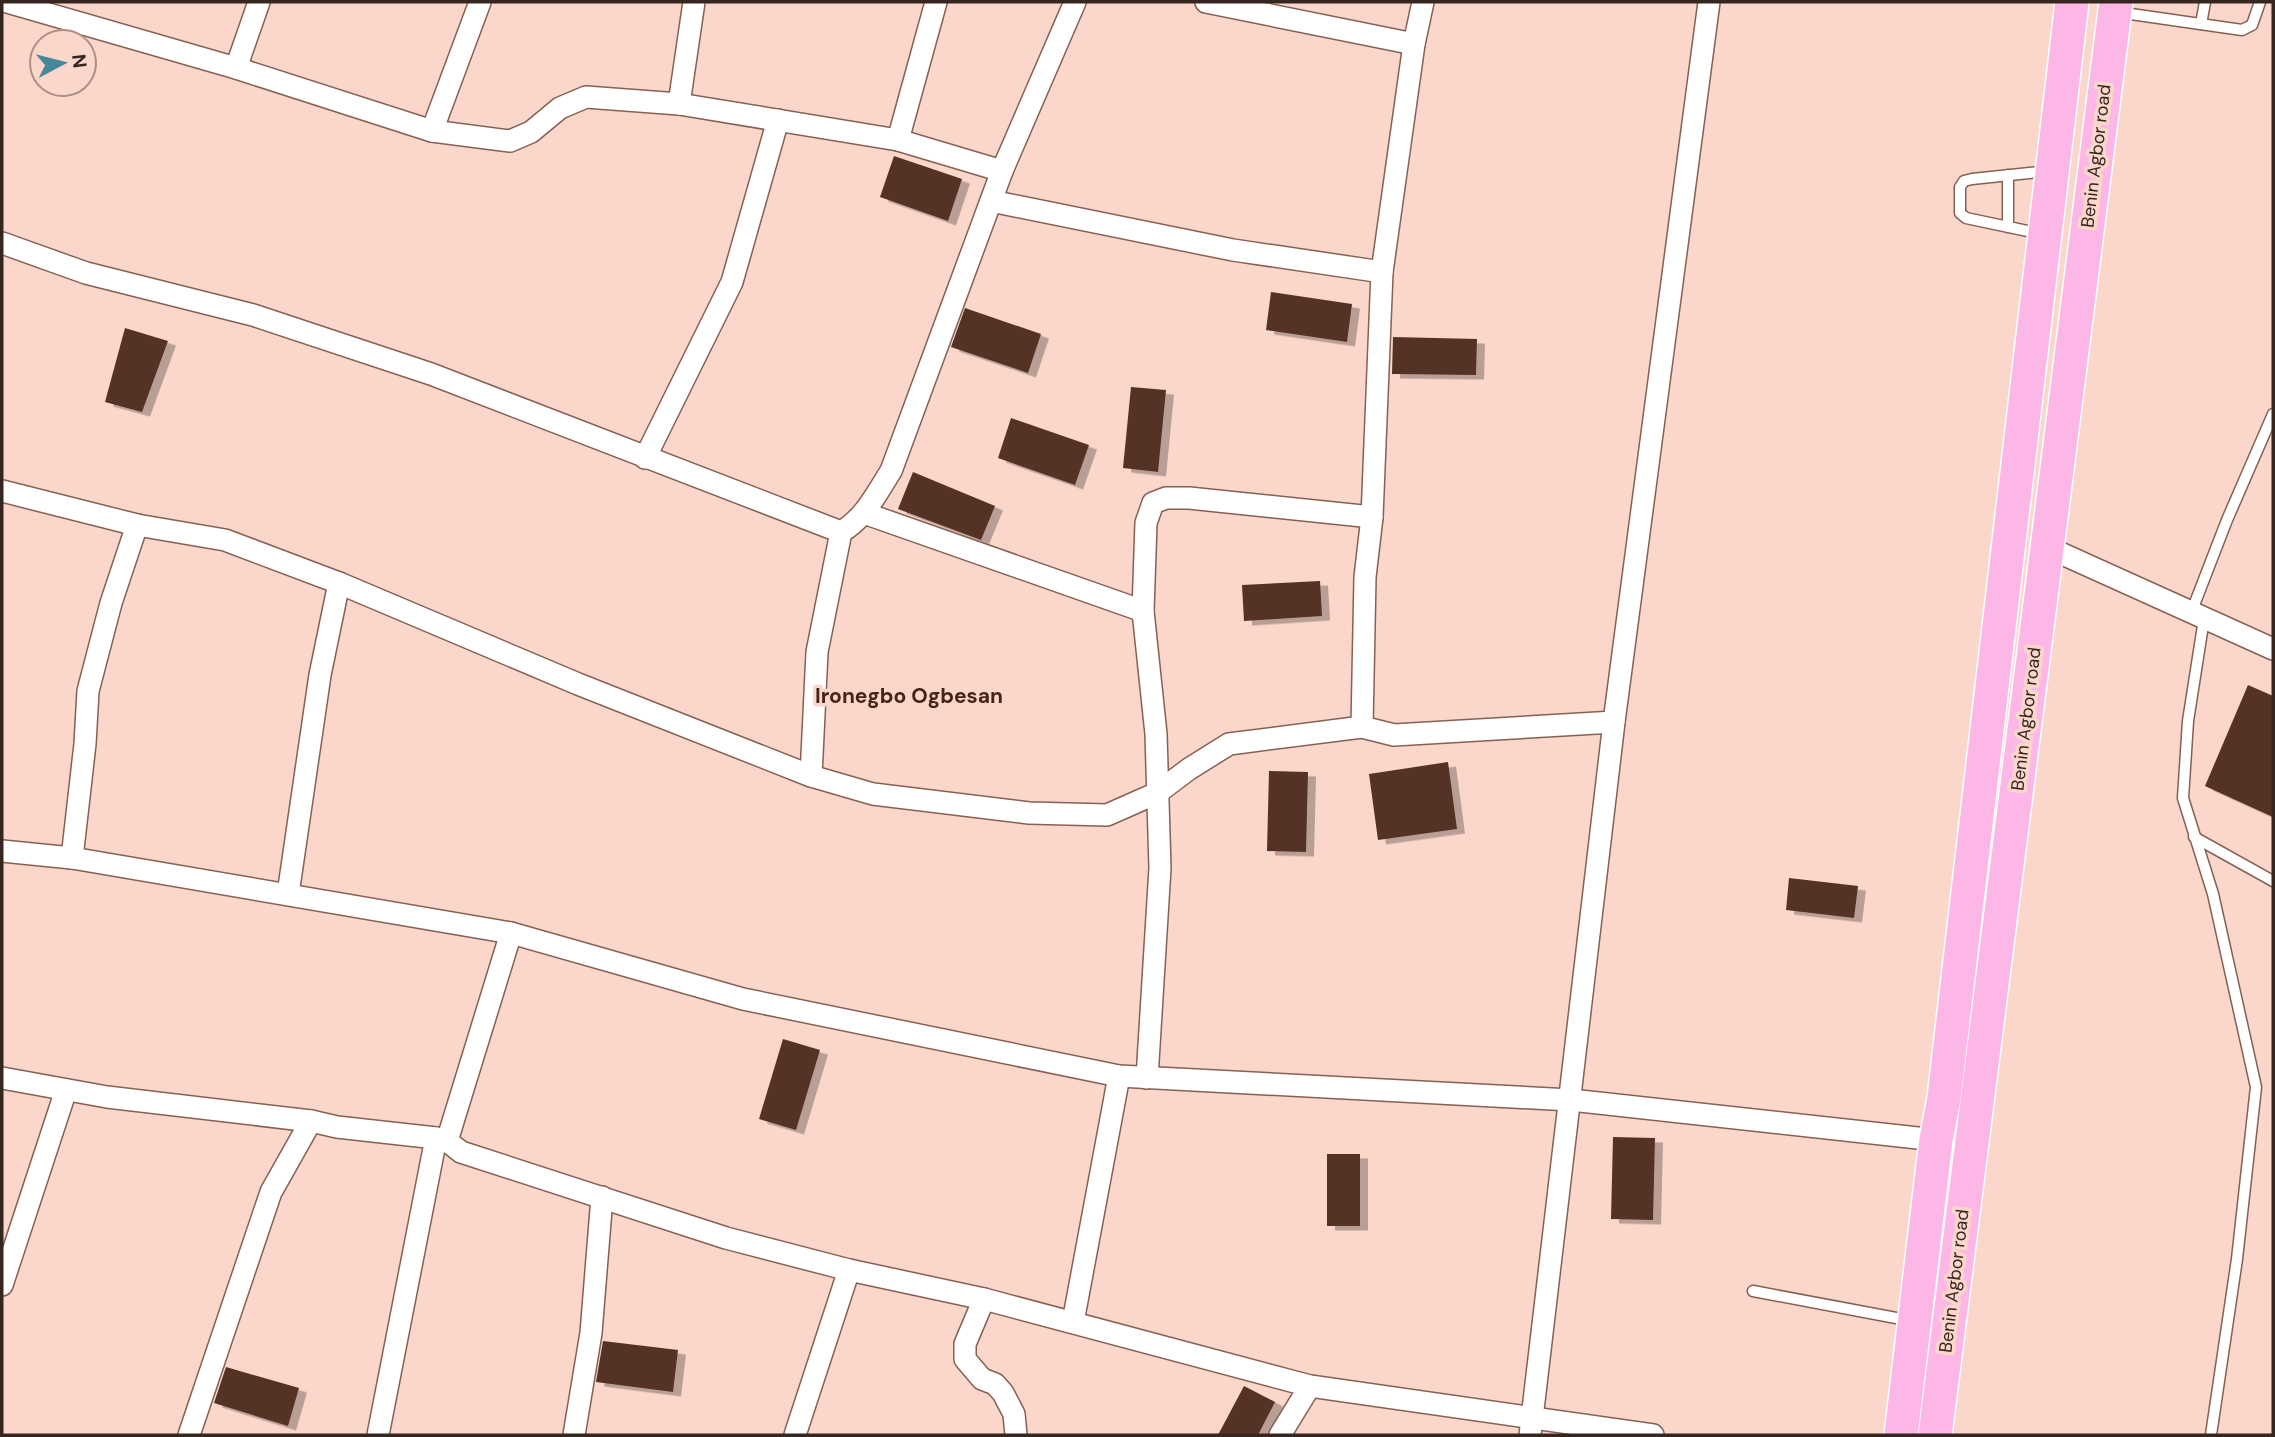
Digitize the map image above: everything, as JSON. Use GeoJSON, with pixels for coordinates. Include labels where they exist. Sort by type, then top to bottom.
{"type":"FeatureCollection","features":[{"type":"Feature","properties":{"kind":"highway","name":"Benin Agbor road"},"geometry":{"type":"LineString","coordinates":[[1901,1435],[1936,1140],[1944,1098],[2072,2]]}},
{"type":"Feature","properties":{"kind":"highway","name":"Benin Agbor road"},"geometry":{"type":"LineString","coordinates":[[1935,1435],[2115,6]]}},
{"type":"Feature","properties":{"kind":"street"},"geometry":{"type":"LineString","coordinates":[[7,2],[236,68],[432,131],[510,141],[531,132],[560,108],[586,97],[679,104],[898,140],[1002,172]]}},
{"type":"Feature","properties":{"kind":"street"},"geometry":{"type":"LineString","coordinates":[[236,68],[259,2]]}},
{"type":"Feature","properties":{"kind":"street"},"geometry":{"type":"LineString","coordinates":[[432,131],[480,2]]}},
{"type":"Feature","properties":{"kind":"street"},"geometry":{"type":"LineString","coordinates":[[679,104],[695,2]]}},
{"type":"Feature","properties":{"kind":"street"},"geometry":{"type":"LineString","coordinates":[[898,140],[936,2]]}},
{"type":"Feature","properties":{"kind":"street"},"geometry":{"type":"LineString","coordinates":[[811,776],[817,652],[841,532],[853,525],[864,513],[891,471],[1002,172],[1075,2]]}},
{"type":"Feature","properties":{"kind":"street"},"geometry":{"type":"LineString","coordinates":[[1206,2],[1414,44]]}},
{"type":"Feature","properties":{"kind":"street"},"geometry":{"type":"LineString","coordinates":[[1362,727],[1365,576],[1372,517],[1382,272],[1414,44],[1423,2]]}},
{"type":"Feature","properties":{"kind":"street"},"geometry":{"type":"LineString","coordinates":[[1531,1427],[1614,722],[1709,2]]}},
{"type":"Feature","properties":{"kind":"street"},"geometry":{"type":"LineString","coordinates":[[645,458],[732,282],[778,120]]}},
{"type":"Feature","properties":{"kind":"street"},"geometry":{"type":"LineString","coordinates":[[991,201],[1233,250],[1382,272]]}},
{"type":"Feature","properties":{"kind":"street"},"geometry":{"type":"LineString","coordinates":[[2,243],[86,273],[253,314],[431,374],[841,532]]}},
{"type":"Feature","properties":{"kind":"street"},"geometry":{"type":"LineString","coordinates":[[2,491],[137,525],[225,540],[339,583],[578,684],[811,776],[873,794],[1029,813],[1107,815],[1157,793],[1229,744],[1362,727],[1394,735],[1614,722]]}},
{"type":"Feature","properties":{"kind":"street"},"geometry":{"type":"LineString","coordinates":[[1147,1078],[1160,868],[1156,734],[1143,611],[1146,523],[1153,503],[1166,498],[1202,499],[1372,517]]}},
{"type":"Feature","properties":{"kind":"street"},"geometry":{"type":"LineString","coordinates":[[864,513],[1143,611]]}},
{"type":"Feature","properties":{"kind":"street"},"geometry":{"type":"LineString","coordinates":[[72,858],[88,691],[111,603],[137,525]]}},
{"type":"Feature","properties":{"kind":"street"},"geometry":{"type":"LineString","coordinates":[[2047,547],[2273,649]]}},
{"type":"Feature","properties":{"kind":"street"},"geometry":{"type":"LineString","coordinates":[[288,894],[320,675],[339,583]]}},
{"type":"Feature","properties":{"kind":"street"},"geometry":{"type":"LineString","coordinates":[[2,851],[72,858],[511,933],[743,999],[1119,1076],[1571,1100],[1936,1140]]}},
{"type":"Feature","properties":{"kind":"street"},"geometry":{"type":"LineString","coordinates":[[378,1435],[441,1140],[511,933]]}},
{"type":"Feature","properties":{"kind":"street"},"geometry":{"type":"LineString","coordinates":[[1073,1322],[1119,1076]]}},
{"type":"Feature","properties":{"kind":"street"},"geometry":{"type":"LineString","coordinates":[[2,1078],[107,1097],[311,1121],[337,1127],[441,1140],[461,1152],[726,1238],[849,1270],[984,1299],[1310,1386],[1531,1427],[1653,1435]]}},
{"type":"Feature","properties":{"kind":"street"},"geometry":{"type":"LineString","coordinates":[[2,1285],[66,1090]]}},
{"type":"Feature","properties":{"kind":"street"},"geometry":{"type":"LineString","coordinates":[[189,1435],[271,1192],[311,1121]]}},
{"type":"Feature","properties":{"kind":"street"},"geometry":{"type":"LineString","coordinates":[[574,1435],[591,1334],[602,1197]]}},
{"type":"Feature","properties":{"kind":"street"},"geometry":{"type":"LineString","coordinates":[[795,1435],[849,1270]]}},
{"type":"Feature","properties":{"kind":"street"},"geometry":{"type":"LineString","coordinates":[[984,1299],[965,1344],[965,1359],[982,1379],[995,1384],[1003,1393],[1014,1415],[1016,1435]]}},
{"type":"Feature","properties":{"kind":"street"},"geometry":{"type":"LineString","coordinates":[[1280,1435],[1310,1386]]}},
{"type":"Feature","properties":{"kind":"lane"},"geometry":{"type":"LineString","coordinates":[[2201,24],[2206,2]]}},
{"type":"Feature","properties":{"kind":"lane"},"geometry":{"type":"LineString","coordinates":[[2115,6],[2242,30],[2252,25],[2260,2]]}},
{"type":"Feature","properties":{"kind":"lane"},"geometry":{"type":"LineString","coordinates":[[2044,234],[1966,218],[1960,213],[1960,187],[1964,181],[2052,171]]}},
{"type":"Feature","properties":{"kind":"lane"},"geometry":{"type":"LineString","coordinates":[[2008,175],[2008,227]]}},
{"type":"Feature","properties":{"kind":"lane"},"geometry":{"type":"LineString","coordinates":[[2211,1435],[2237,1259],[2256,1087],[2213,894],[2183,798],[2198,616],[2227,520],[2273,414]]}},
{"type":"Feature","properties":{"kind":"lane"},"geometry":{"type":"LineString","coordinates":[[2194,837],[2273,881]]}},
{"type":"Feature","properties":{"kind":"lane"},"geometry":{"type":"LineString","coordinates":[[1754,1291],[1915,1322]]}},
{"type":"Feature","properties":{"kind":"building"},"geometry":{"type":"Polygon","coordinates":[[[894,156],[962,179],[948,221],[880,197],[894,156]]]}},
{"type":"Feature","properties":{"kind":"building"},"geometry":{"type":"Polygon","coordinates":[[[1271,292],[1352,304],[1347,342],[1266,330],[1271,292]]]}},
{"type":"Feature","properties":{"kind":"building"},"geometry":{"type":"Polygon","coordinates":[[[965,308],[1041,334],[1028,373],[951,347],[965,308]]]}},
{"type":"Feature","properties":{"kind":"building"},"geometry":{"type":"Polygon","coordinates":[[[125,328],[168,341],[142,412],[105,402],[125,328]]]}},
{"type":"Feature","properties":{"kind":"building"},"geometry":{"type":"Polygon","coordinates":[[[1393,337],[1477,339],[1476,375],[1392,374],[1393,337]]]}},
{"type":"Feature","properties":{"kind":"building"},"geometry":{"type":"Polygon","coordinates":[[[1131,387],[1166,390],[1158,472],[1123,468],[1131,387]]]}},
{"type":"Feature","properties":{"kind":"building"},"geometry":{"type":"Polygon","coordinates":[[[1011,418],[1089,445],[1075,485],[998,458],[1011,418]]]}},
{"type":"Feature","properties":{"kind":"building"},"geometry":{"type":"Polygon","coordinates":[[[913,472],[995,506],[981,540],[898,509],[913,472]]]}},
{"type":"Feature","properties":{"kind":"building"},"geometry":{"type":"Polygon","coordinates":[[[1320,581],[1322,616],[1244,621],[1242,585],[1320,581]]]}},
{"type":"Feature","properties":{"kind":"building"},"geometry":{"type":"Polygon","coordinates":[[[2248,685],[2273,696],[2273,817],[2205,786],[2248,685]]]}},
{"type":"Feature","properties":{"kind":"building"},"geometry":{"type":"Polygon","coordinates":[[[1448,762],[1457,829],[1378,840],[1369,774],[1448,762]]]}},
{"type":"Feature","properties":{"kind":"building"},"geometry":{"type":"Polygon","coordinates":[[[1269,771],[1308,772],[1306,852],[1267,851],[1269,771]]]}},
{"type":"Feature","properties":{"kind":"building"},"geometry":{"type":"Polygon","coordinates":[[[1789,878],[1858,886],[1854,918],[1786,910],[1789,878]]]}},
{"type":"Feature","properties":{"kind":"building"},"geometry":{"type":"Polygon","coordinates":[[[783,1039],[820,1050],[796,1130],[759,1119],[783,1039]]]}},
{"type":"Feature","properties":{"kind":"building"},"geometry":{"type":"Polygon","coordinates":[[[1613,1137],[1655,1138],[1653,1220],[1611,1219],[1613,1137]]]}},
{"type":"Feature","properties":{"kind":"building"},"geometry":{"type":"Polygon","coordinates":[[[1327,1154],[1360,1154],[1360,1226],[1327,1226],[1327,1154]]]}},
{"type":"Feature","properties":{"kind":"building"},"geometry":{"type":"Polygon","coordinates":[[[603,1341],[678,1350],[673,1392],[596,1382],[603,1341]]]}},
{"type":"Feature","properties":{"kind":"building"},"geometry":{"type":"Polygon","coordinates":[[[226,1367],[299,1388],[288,1426],[214,1403],[226,1367]]]}},
{"type":"Feature","properties":{"kind":"building"},"geometry":{"type":"Polygon","coordinates":[[[1244,1386],[1275,1402],[1258,1435],[1218,1435],[1244,1386]]]}},
{"type":"Feature","properties":{"kind":"district","name":"Ironegbo Ogbesan"},"geometry":{"type":"Point","coordinates":[909,696]}}]}
